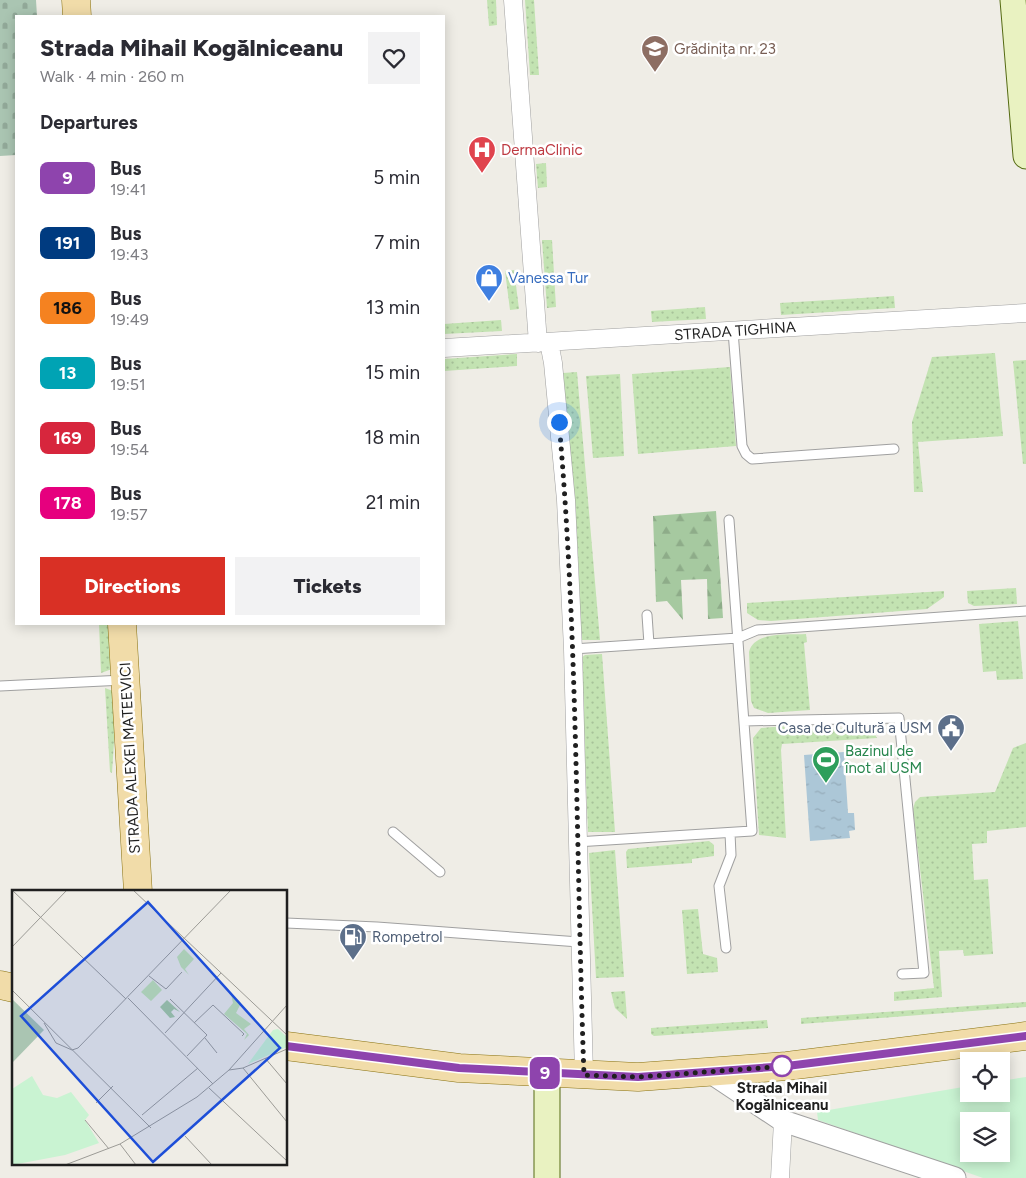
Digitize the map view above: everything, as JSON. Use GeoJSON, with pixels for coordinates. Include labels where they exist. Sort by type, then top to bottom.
{"type":"FeatureCollection","features":[{"type":"Feature","properties":{"kind":"main road"},"geometry":{"type":"LineString","coordinates":[[76,0],[77,15]]}},
{"type":"Feature","properties":{"kind":"main road"},"geometry":{"type":"LineString","coordinates":[[1013,0],[1026,156]]}},
{"type":"Feature","properties":{"kind":"main road","name":"STRADA ALEXEI MATEEVICI"},"geometry":{"type":"LineString","coordinates":[[122,625],[138,890]]}},
{"type":"Feature","properties":{"kind":"main road"},"geometry":{"type":"LineString","coordinates":[[288,1046],[459,1068],[547,1074],[638,1077],[787,1066],[1026,1036]]}},
{"type":"Feature","properties":{"kind":"main road"},"geometry":{"type":"LineString","coordinates":[[547,1074],[547,1178]]}},
{"type":"Feature","properties":{"kind":"street"},"geometry":{"type":"LineString","coordinates":[[513,0],[544,342],[553,364],[566,500],[573,649],[576,842],[584,1075]]}},
{"type":"Feature","properties":{"kind":"street","name":"STRADA TIGHINA"},"geometry":{"type":"LineString","coordinates":[[445,348],[1026,313]]}},
{"type":"Feature","properties":{"kind":"street"},"geometry":{"type":"LineString","coordinates":[[711,1073],[783,1121],[921,1172],[955,1178]]}},
{"type":"Feature","properties":{"kind":"street"},"geometry":{"type":"LineString","coordinates":[[780,1178],[783,1121]]}},
{"type":"Feature","properties":{"kind":"lane"},"geometry":{"type":"LineString","coordinates":[[733,331],[742,446],[746,454],[752,459],[894,449]]}},
{"type":"Feature","properties":{"kind":"lane"},"geometry":{"type":"LineString","coordinates":[[576,842],[752,831],[729,520]]}},
{"type":"Feature","properties":{"kind":"lane"},"geometry":{"type":"LineString","coordinates":[[573,649],[738,638],[757,630],[1026,611]]}},
{"type":"Feature","properties":{"kind":"lane"},"geometry":{"type":"LineString","coordinates":[[647,615],[649,644]]}},
{"type":"Feature","properties":{"kind":"lane"},"geometry":{"type":"LineString","coordinates":[[0,686],[126,680]]}},
{"type":"Feature","properties":{"kind":"lane"},"geometry":{"type":"LineString","coordinates":[[744,720],[899,718],[924,972],[902,974]]}},
{"type":"Feature","properties":{"kind":"lane"},"geometry":{"type":"LineString","coordinates":[[393,832],[440,872]]}},
{"type":"Feature","properties":{"kind":"lane"},"geometry":{"type":"LineString","coordinates":[[726,948],[719,886],[731,855],[730,833]]}},
{"type":"Feature","properties":{"kind":"lane"},"geometry":{"type":"LineString","coordinates":[[288,923],[377,927],[579,942]]}},
{"type":"Feature","properties":{"kind":"green space"},"geometry":{"type":"Polygon","coordinates":[[[0,0],[36,0],[37,15],[15,15],[15,155],[0,156],[0,0]]]}},
{"type":"Feature","properties":{"kind":"green space"},"geometry":{"type":"Polygon","coordinates":[[[487,0],[496,0],[497,25],[489,26],[487,0]]]}},
{"type":"Feature","properties":{"kind":"green space"},"geometry":{"type":"Polygon","coordinates":[[[525,0],[534,0],[539,75],[530,75],[525,0]]]}},
{"type":"Feature","properties":{"kind":"green space"},"geometry":{"type":"Polygon","coordinates":[[[546,163],[547,187],[538,188],[536,164],[546,163]]]}},
{"type":"Feature","properties":{"kind":"green space"},"geometry":{"type":"Polygon","coordinates":[[[542,240],[552,240],[556,307],[547,308],[542,240]]]}},
{"type":"Feature","properties":{"kind":"green space"},"geometry":{"type":"Polygon","coordinates":[[[514,270],[519,309],[510,310],[505,271],[514,270]]]}},
{"type":"Feature","properties":{"kind":"green space"},"geometry":{"type":"Polygon","coordinates":[[[894,296],[895,308],[781,315],[780,303],[894,296]]]}},
{"type":"Feature","properties":{"kind":"green space"},"geometry":{"type":"Polygon","coordinates":[[[705,307],[706,319],[652,322],[651,311],[705,307]]]}},
{"type":"Feature","properties":{"kind":"green space"},"geometry":{"type":"Polygon","coordinates":[[[501,320],[502,331],[445,334],[445,324],[501,320]]]}},
{"type":"Feature","properties":{"kind":"green space"},"geometry":{"type":"Polygon","coordinates":[[[995,353],[1003,436],[918,442],[923,492],[914,492],[912,422],[932,357],[995,353]]]}},
{"type":"Feature","properties":{"kind":"green space"},"geometry":{"type":"Polygon","coordinates":[[[517,354],[517,366],[445,371],[445,359],[517,354]]]}},
{"type":"Feature","properties":{"kind":"green space"},"geometry":{"type":"Polygon","coordinates":[[[1026,360],[1026,464],[1023,464],[1013,361],[1026,360]]]}},
{"type":"Feature","properties":{"kind":"green space"},"geometry":{"type":"Polygon","coordinates":[[[730,367],[736,446],[638,454],[632,374],[730,367]]]}},
{"type":"Feature","properties":{"kind":"green space"},"geometry":{"type":"Polygon","coordinates":[[[577,372],[600,640],[581,640],[578,554],[563,373],[577,372]]]}},
{"type":"Feature","properties":{"kind":"green space"},"geometry":{"type":"Polygon","coordinates":[[[620,374],[624,456],[593,458],[586,376],[620,374]]]}},
{"type":"Feature","properties":{"kind":"green space"},"geometry":{"type":"Polygon","coordinates":[[[716,511],[723,618],[708,619],[707,579],[681,580],[683,620],[667,601],[656,602],[653,516],[716,511]]]}},
{"type":"Feature","properties":{"kind":"green space"},"geometry":{"type":"Polygon","coordinates":[[[1016,588],[1017,604],[974,606],[968,603],[967,591],[1016,588]]]}},
{"type":"Feature","properties":{"kind":"green space"},"geometry":{"type":"Polygon","coordinates":[[[944,591],[944,597],[927,609],[771,621],[758,620],[747,613],[747,603],[944,591]]]}},
{"type":"Feature","properties":{"kind":"green space"},"geometry":{"type":"Polygon","coordinates":[[[1018,621],[1023,679],[997,680],[996,671],[983,672],[979,624],[1018,621]]]}},
{"type":"Feature","properties":{"kind":"green space"},"geometry":{"type":"Polygon","coordinates":[[[99,625],[109,625],[112,669],[101,673],[99,625]]]}},
{"type":"Feature","properties":{"kind":"green space"},"geometry":{"type":"Polygon","coordinates":[[[806,634],[807,642],[804,643],[810,710],[768,713],[754,708],[751,701],[749,652],[752,645],[764,637],[806,634]]]}},
{"type":"Feature","properties":{"kind":"green space"},"geometry":{"type":"Polygon","coordinates":[[[602,654],[615,832],[588,832],[581,658],[585,655],[602,654]]]}},
{"type":"Feature","properties":{"kind":"green space"},"geometry":{"type":"Polygon","coordinates":[[[105,688],[113,691],[117,696],[112,773],[110,772],[105,688]]]}},
{"type":"Feature","properties":{"kind":"green space"},"geometry":{"type":"Polygon","coordinates":[[[783,726],[787,730],[866,728],[872,730],[877,738],[782,744],[786,838],[759,835],[753,738],[761,728],[783,726]]]}},
{"type":"Feature","properties":{"kind":"green space"},"geometry":{"type":"Polygon","coordinates":[[[1026,743],[1026,827],[987,831],[987,843],[972,844],[974,880],[988,879],[993,954],[964,956],[963,950],[939,951],[942,997],[894,1001],[894,992],[934,988],[913,809],[915,802],[920,797],[995,792],[1013,748],[1026,743]]]}},
{"type":"Feature","properties":{"kind":"green space"},"geometry":{"type":"Polygon","coordinates":[[[709,841],[714,845],[714,856],[692,859],[692,863],[627,868],[626,852],[628,849],[709,841]]]}},
{"type":"Feature","properties":{"kind":"green space"},"geometry":{"type":"Polygon","coordinates":[[[615,850],[624,977],[596,978],[589,853],[615,850]]]}},
{"type":"Feature","properties":{"kind":"green space"},"geometry":{"type":"Polygon","coordinates":[[[698,909],[703,954],[717,958],[718,972],[687,974],[682,910],[698,909]]]}},
{"type":"Feature","properties":{"kind":"green space"},"geometry":{"type":"Polygon","coordinates":[[[625,991],[627,1019],[615,1008],[611,992],[625,991]]]}},
{"type":"Feature","properties":{"kind":"green space"},"geometry":{"type":"Polygon","coordinates":[[[1026,1002],[1026,1007],[801,1024],[801,1018],[1026,1002]]]}},
{"type":"Feature","properties":{"kind":"green space"},"geometry":{"type":"Polygon","coordinates":[[[767,1020],[768,1028],[654,1036],[651,1034],[651,1028],[767,1020]]]}},
{"type":"Feature","properties":{"kind":"green space"},"geometry":{"type":"Polygon","coordinates":[[[1026,1077],[1026,1178],[983,1178],[818,1120],[817,1112],[960,1088],[960,1102],[1010,1102],[1010,1080],[1026,1077]]]}},
{"type":"Feature","properties":{"kind":"water","name":"Bazinul de înot al USM"},"geometry":{"type":"Polygon","coordinates":[[[844,752],[848,813],[854,813],[855,830],[849,831],[850,838],[810,841],[804,755],[844,752]]]}},
{"type":"Feature","properties":{"kind":"bus line","name":"9"},"geometry":{"type":"LineString","coordinates":[[288,1046],[459,1068],[547,1074],[638,1077],[787,1066],[1026,1036]]}},
{"type":"Feature","properties":{"kind":"place","name":"Grădinița nr. 23"},"geometry":{"type":"Point","coordinates":[655,73]}},
{"type":"Feature","properties":{"kind":"place","name":"DermaClinic"},"geometry":{"type":"Point","coordinates":[482,174]}},
{"type":"Feature","properties":{"kind":"place","name":"Vanessa Tur"},"geometry":{"type":"Point","coordinates":[489,302]}},
{"type":"Feature","properties":{"kind":"place","name":"Casa de Cultură a USM"},"geometry":{"type":"Point","coordinates":[951,752]}},
{"type":"Feature","properties":{"kind":"place","name":"Bazinul de înot al USM"},"geometry":{"type":"Point","coordinates":[826,784]}},
{"type":"Feature","properties":{"kind":"place","name":"Rompetrol"},"geometry":{"type":"Point","coordinates":[353,961]}},
{"type":"Feature","properties":{"kind":"place","name":"Strada Mihail Kogălniceanu"},"geometry":{"type":"Point","coordinates":[782,1066]}},
{"type":"Feature","properties":{"kind":"route"},"geometry":{"type":"LineString","coordinates":[[559,422],[566,500],[573,649],[576,842],[584,1075],[638,1077],[787,1066],[782,1066]]}}]}
